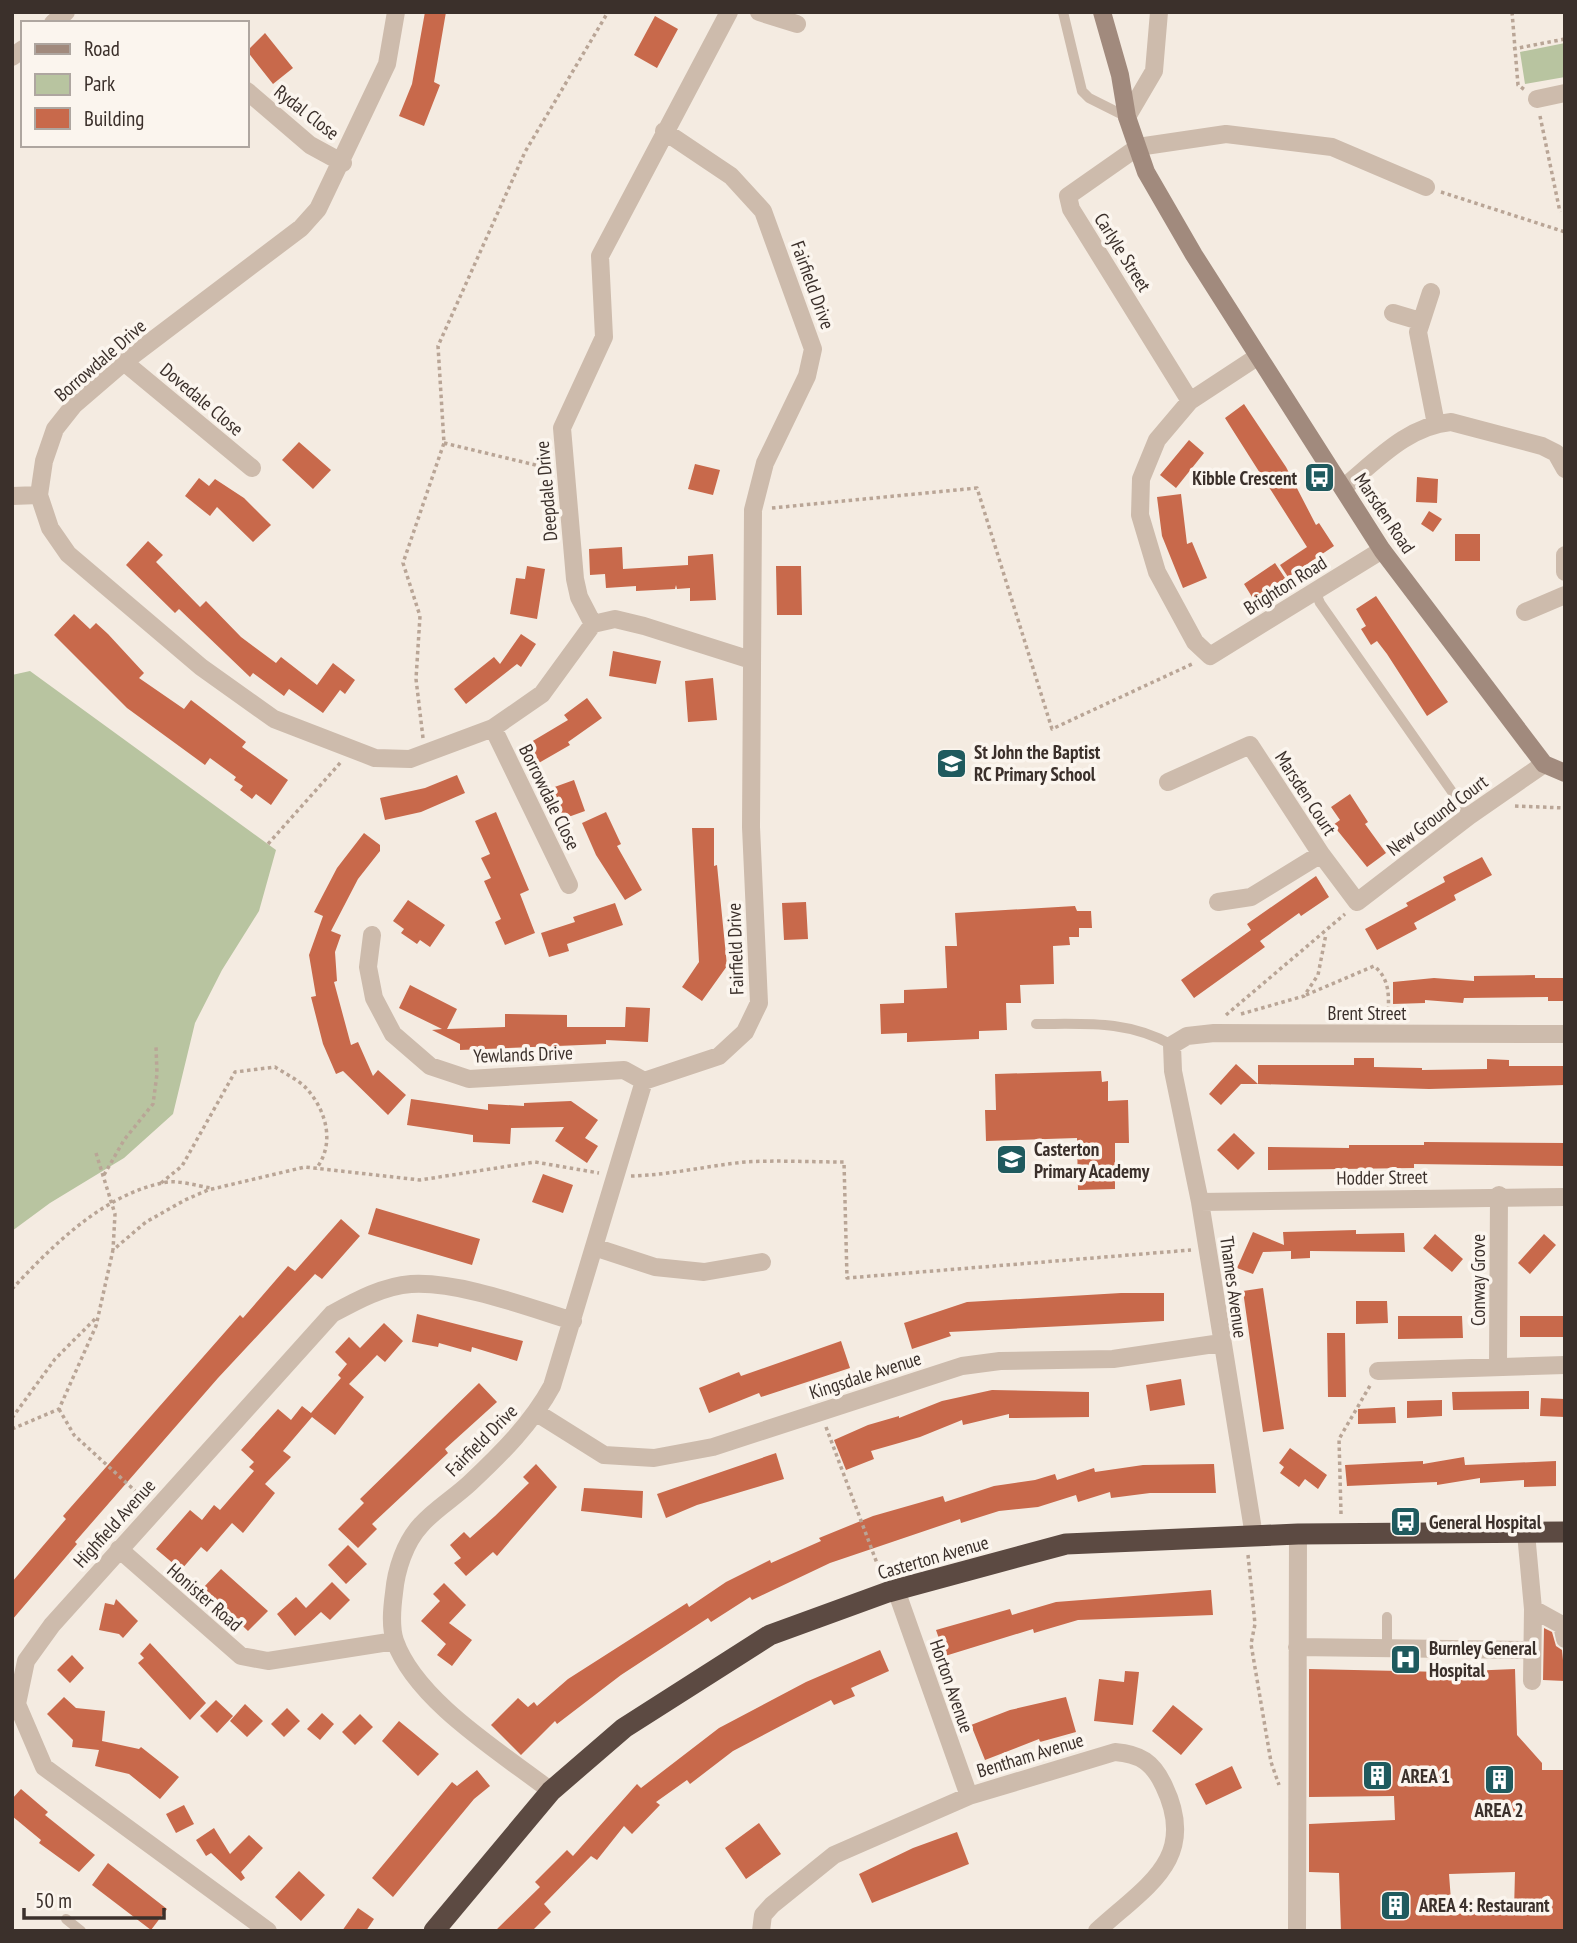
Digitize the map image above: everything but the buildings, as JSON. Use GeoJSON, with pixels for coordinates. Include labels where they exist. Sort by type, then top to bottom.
{"type":"FeatureCollection","features":[{"type":"Feature","properties":{"kind":"highway","name":"Casterton Avenue"},"geometry":{"type":"LineString","coordinates":[[434,1931],[551,1791],[624,1728],[770,1635],[892,1591],[1066,1544],[1298,1534],[1565,1532]]}},
{"type":"Feature","properties":{"kind":"street","name":"Borrowdale Drive"},"geometry":{"type":"LineString","coordinates":[[349,748],[274,719],[201,667],[68,554],[50,528],[39,495],[44,461],[55,429],[74,405],[124,362],[301,228],[318,209],[387,64],[396,12]]}},
{"type":"Feature","properties":{"kind":"street","name":"Deepdale Drive"},"geometry":{"type":"LineString","coordinates":[[593,624],[579,597],[575,579],[562,428],[604,337],[600,256],[729,12]]}},
{"type":"Feature","properties":{"kind":"street"},"geometry":{"type":"LineString","coordinates":[[759,12],[797,24]]}},
{"type":"Feature","properties":{"kind":"street","name":"Marsden Road"},"geometry":{"type":"LineString","coordinates":[[1102,12],[1120,75],[1127,117],[1146,172],[1194,255],[1382,550],[1544,764],[1565,774]]}},
{"type":"Feature","properties":{"kind":"street"},"geometry":{"type":"LineString","coordinates":[[1127,117],[1154,71],[1159,12]]}},
{"type":"Feature","properties":{"kind":"street","name":"Rydal Close"},"geometry":{"type":"LineString","coordinates":[[248,92],[310,145],[342,163]]}},
{"type":"Feature","properties":{"kind":"street"},"geometry":{"type":"LineString","coordinates":[[1537,99],[1565,93]]}},
{"type":"Feature","properties":{"kind":"street","name":"Fairfield Drive"},"geometry":{"type":"LineString","coordinates":[[551,1791],[440,1706],[419,1681],[395,1641],[392,1614],[395,1580],[410,1539],[537,1413],[552,1386],[644,1081],[719,1056],[746,1032],[759,1003],[751,827],[753,510],[765,463],[807,376],[813,349],[763,211],[731,176],[664,131]]}},
{"type":"Feature","properties":{"kind":"street"},"geometry":{"type":"LineString","coordinates":[[1138,147],[1226,134],[1332,147],[1426,187]]}},
{"type":"Feature","properties":{"kind":"street","name":"Carlyle Street"},"geometry":{"type":"LineString","coordinates":[[1138,147],[1068,196],[1071,209],[1190,401]]}},
{"type":"Feature","properties":{"kind":"street"},"geometry":{"type":"LineString","coordinates":[[1432,292],[1420,321],[1419,349],[1436,424]]}},
{"type":"Feature","properties":{"kind":"street"},"geometry":{"type":"LineString","coordinates":[[1393,313],[1420,321]]}},
{"type":"Feature","properties":{"kind":"street"},"geometry":{"type":"LineString","coordinates":[[1210,656],[1195,642],[1157,572],[1140,514],[1141,479],[1157,440],[1190,401],[1257,357]]}},
{"type":"Feature","properties":{"kind":"street","name":"Dovedale Close"},"geometry":{"type":"LineString","coordinates":[[124,362],[252,468]]}},
{"type":"Feature","properties":{"kind":"street"},"geometry":{"type":"LineString","coordinates":[[1343,488],[1403,439],[1436,424],[1469,425],[1562,455]]}},
{"type":"Feature","properties":{"kind":"street"},"geometry":{"type":"LineString","coordinates":[[12,496],[39,495]]}},
{"type":"Feature","properties":{"kind":"street","name":"Brighton Road"},"geometry":{"type":"LineString","coordinates":[[1210,656],[1382,550]]}},
{"type":"Feature","properties":{"kind":"street"},"geometry":{"type":"LineString","coordinates":[[1565,555],[1565,572]]}},
{"type":"Feature","properties":{"kind":"street"},"geometry":{"type":"LineString","coordinates":[[1525,612],[1565,595]]}},
{"type":"Feature","properties":{"kind":"street"},"geometry":{"type":"LineString","coordinates":[[349,748],[375,758],[410,759],[493,728],[542,694],[593,624],[615,619],[751,660]]}},
{"type":"Feature","properties":{"kind":"street","name":"Borrowdale Close"},"geometry":{"type":"LineString","coordinates":[[493,728],[569,885]]}},
{"type":"Feature","properties":{"kind":"street","name":"Marsden Court"},"geometry":{"type":"LineString","coordinates":[[1168,782],[1251,745],[1321,854],[1357,902]]}},
{"type":"Feature","properties":{"kind":"street","name":"New Ground Court"},"geometry":{"type":"LineString","coordinates":[[1357,902],[1485,804],[1544,764]]}},
{"type":"Feature","properties":{"kind":"street"},"geometry":{"type":"LineString","coordinates":[[1218,902],[1251,897],[1321,854]]}},
{"type":"Feature","properties":{"kind":"street","name":"Yewlands Drive"},"geometry":{"type":"LineString","coordinates":[[372,935],[368,967],[374,998],[393,1034],[430,1066],[470,1079],[624,1070],[644,1081]]}},
{"type":"Feature","properties":{"kind":"street","name":"Brent Street"},"geometry":{"type":"LineString","coordinates":[[1172,1045],[1187,1036],[1214,1033],[1565,1034]]}},
{"type":"Feature","properties":{"kind":"street","name":"Thames Avenue"},"geometry":{"type":"LineString","coordinates":[[1172,1045],[1174,1071],[1200,1202],[1250,1536]]}},
{"type":"Feature","properties":{"kind":"street","name":"Hodder Street"},"geometry":{"type":"LineString","coordinates":[[1200,1202],[1499,1195],[1565,1197]]}},
{"type":"Feature","properties":{"kind":"street","name":"Conway Grove"},"geometry":{"type":"LineString","coordinates":[[1498,1365],[1499,1195]]}},
{"type":"Feature","properties":{"kind":"street"},"geometry":{"type":"LineString","coordinates":[[594,1247],[655,1267],[704,1272],[762,1262]]}},
{"type":"Feature","properties":{"kind":"street","name":"Highfield Avenue"},"geometry":{"type":"LineString","coordinates":[[268,1931],[44,1767],[17,1721],[17,1704],[26,1661],[52,1625],[119,1549],[332,1314],[365,1296],[411,1284],[496,1298],[573,1321]]}},
{"type":"Feature","properties":{"kind":"street","name":"Kingsdale Avenue"},"geometry":{"type":"LineString","coordinates":[[537,1413],[604,1455],[654,1458],[713,1447],[962,1366],[1000,1361],[1113,1359],[1221,1343]]}},
{"type":"Feature","properties":{"kind":"street"},"geometry":{"type":"LineString","coordinates":[[1378,1371],[1498,1365],[1565,1365]]}},
{"type":"Feature","properties":{"kind":"street"},"geometry":{"type":"LineString","coordinates":[[1526,1533],[1533,1609],[1532,1681]]}},
{"type":"Feature","properties":{"kind":"street"},"geometry":{"type":"LineString","coordinates":[[1297,1931],[1298,1534]]}},
{"type":"Feature","properties":{"kind":"street","name":"Honister Road"},"geometry":{"type":"LineString","coordinates":[[119,1549],[241,1656],[268,1661],[395,1641]]}},
{"type":"Feature","properties":{"kind":"street","name":"Horton Avenue"},"geometry":{"type":"LineString","coordinates":[[892,1591],[969,1796]]}},
{"type":"Feature","properties":{"kind":"street"},"geometry":{"type":"LineString","coordinates":[[1533,1609],[1562,1625],[1565,1639]]}},
{"type":"Feature","properties":{"kind":"street"},"geometry":{"type":"LineString","coordinates":[[1297,1647],[1532,1650]]}},
{"type":"Feature","properties":{"kind":"street","name":"Bentham Avenue"},"geometry":{"type":"LineString","coordinates":[[761,1931],[763,1915],[772,1905],[834,1855],[969,1796],[1115,1752],[1131,1753],[1148,1760],[1175,1811],[1177,1840],[1162,1871],[1097,1931]]}},
{"type":"Feature","properties":{"kind":"lane"},"geometry":{"type":"LineString","coordinates":[[1063,12],[1082,91],[1089,98],[1127,117]]}},
{"type":"Feature","properties":{"kind":"lane"},"geometry":{"type":"LineString","coordinates":[[1315,591],[1320,603],[1469,816]]}},
{"type":"Feature","properties":{"kind":"lane"},"geometry":{"type":"LineString","coordinates":[[1036,1024],[1123,1025],[1141,1030],[1172,1045]]}},
{"type":"Feature","properties":{"kind":"lane"},"geometry":{"type":"LineString","coordinates":[[1387,1617],[1387,1648]]}},
{"type":"Feature","properties":{"kind":"lane"},"geometry":{"type":"LineString","coordinates":[[66,1919],[81,1931]]}},
{"type":"Feature","properties":{"kind":"path"},"geometry":{"type":"LineString","coordinates":[[424,754],[416,679],[420,615],[403,563],[444,443],[438,346],[525,152],[608,12]]}},
{"type":"Feature","properties":{"kind":"path"},"geometry":{"type":"LineString","coordinates":[[1512,12],[1518,85],[1537,99],[1560,212]]}},
{"type":"Feature","properties":{"kind":"path"},"geometry":{"type":"LineString","coordinates":[[1513,49],[1565,39]]}},
{"type":"Feature","properties":{"kind":"path"},"geometry":{"type":"LineString","coordinates":[[1426,187],[1565,232]]}},
{"type":"Feature","properties":{"kind":"path"},"geometry":{"type":"LineString","coordinates":[[444,443],[565,472]]}},
{"type":"Feature","properties":{"kind":"path"},"geometry":{"type":"LineString","coordinates":[[753,510],[977,488],[1052,729],[1210,656]]}},
{"type":"Feature","properties":{"kind":"path"},"geometry":{"type":"LineString","coordinates":[[268,844],[318,790],[349,748]]}},
{"type":"Feature","properties":{"kind":"path"},"geometry":{"type":"LineString","coordinates":[[1485,804],[1565,808]]}},
{"type":"Feature","properties":{"kind":"path"},"geometry":{"type":"LineString","coordinates":[[1357,902],[1326,933],[1222,1019],[1304,996],[1374,966],[1384,974],[1389,994],[1387,1034]]}},
{"type":"Feature","properties":{"kind":"path"},"geometry":{"type":"LineString","coordinates":[[1304,996],[1318,975],[1326,933]]}},
{"type":"Feature","properties":{"kind":"path"},"geometry":{"type":"LineString","coordinates":[[104,1175],[124,1140],[153,1104],[158,1074],[156,1046]]}},
{"type":"Feature","properties":{"kind":"path"},"geometry":{"type":"LineString","coordinates":[[12,1289],[48,1251],[112,1202],[161,1183],[182,1166],[235,1072],[275,1067],[306,1088],[328,1129],[325,1157],[316,1168]]}},
{"type":"Feature","properties":{"kind":"path"},"geometry":{"type":"LineString","coordinates":[[12,1429],[59,1409],[98,1316],[113,1251],[115,1214],[96,1153]]}},
{"type":"Feature","properties":{"kind":"path"},"geometry":{"type":"LineString","coordinates":[[113,1251],[146,1222],[185,1200],[215,1188],[305,1167],[420,1180],[536,1163],[615,1176],[667,1175],[691,1168],[749,1162],[844,1162],[847,1278],[1207,1248]]}},
{"type":"Feature","properties":{"kind":"path"},"geometry":{"type":"LineString","coordinates":[[161,1183],[215,1188]]}},
{"type":"Feature","properties":{"kind":"path"},"geometry":{"type":"LineString","coordinates":[[12,1418],[55,1359],[98,1316]]}},
{"type":"Feature","properties":{"kind":"path"},"geometry":{"type":"LineString","coordinates":[[1342,1534],[1339,1439],[1378,1371]]}},
{"type":"Feature","properties":{"kind":"path"},"geometry":{"type":"LineString","coordinates":[[59,1409],[74,1435],[155,1509]]}},
{"type":"Feature","properties":{"kind":"path"},"geometry":{"type":"LineString","coordinates":[[820,1411],[892,1591]]}},
{"type":"Feature","properties":{"kind":"path"},"geometry":{"type":"LineString","coordinates":[[1250,1536],[1255,1625],[1251,1644],[1271,1762],[1279,1787]]}},
{"type":"Feature","properties":{"kind":"green space"},"geometry":{"type":"Polygon","coordinates":[[[1565,43],[1565,77],[1525,84],[1520,52],[1565,43]]]}},
{"type":"Feature","properties":{"kind":"green space"},"geometry":{"type":"Polygon","coordinates":[[[30,671],[276,850],[259,911],[222,970],[195,1023],[173,1114],[124,1158],[50,1203],[12,1231],[12,675],[30,671]]]}},
{"type":"Feature","properties":{"kind":"place","name":"Kibble Crescent"},"geometry":{"type":"Point","coordinates":[1320,478]}},
{"type":"Feature","properties":{"kind":"place","name":"St John the Baptist RC Primary School"},"geometry":{"type":"Point","coordinates":[951,763]}},
{"type":"Feature","properties":{"kind":"place","name":"Casterton Primary Academy"},"geometry":{"type":"Point","coordinates":[1011,1160]}},
{"type":"Feature","properties":{"kind":"place","name":"General Hospital"},"geometry":{"type":"Point","coordinates":[1406,1522]}},
{"type":"Feature","properties":{"kind":"place","name":"Burnley General Hospital"},"geometry":{"type":"Point","coordinates":[1406,1659]}},
{"type":"Feature","properties":{"kind":"place","name":"AREA 1"},"geometry":{"type":"Point","coordinates":[1378,1776]}},
{"type":"Feature","properties":{"kind":"place","name":"AREA 2"},"geometry":{"type":"Point","coordinates":[1499,1779]}},
{"type":"Feature","properties":{"kind":"place","name":"AREA 4: Restaurant"},"geometry":{"type":"Point","coordinates":[1396,1905]}}]}
